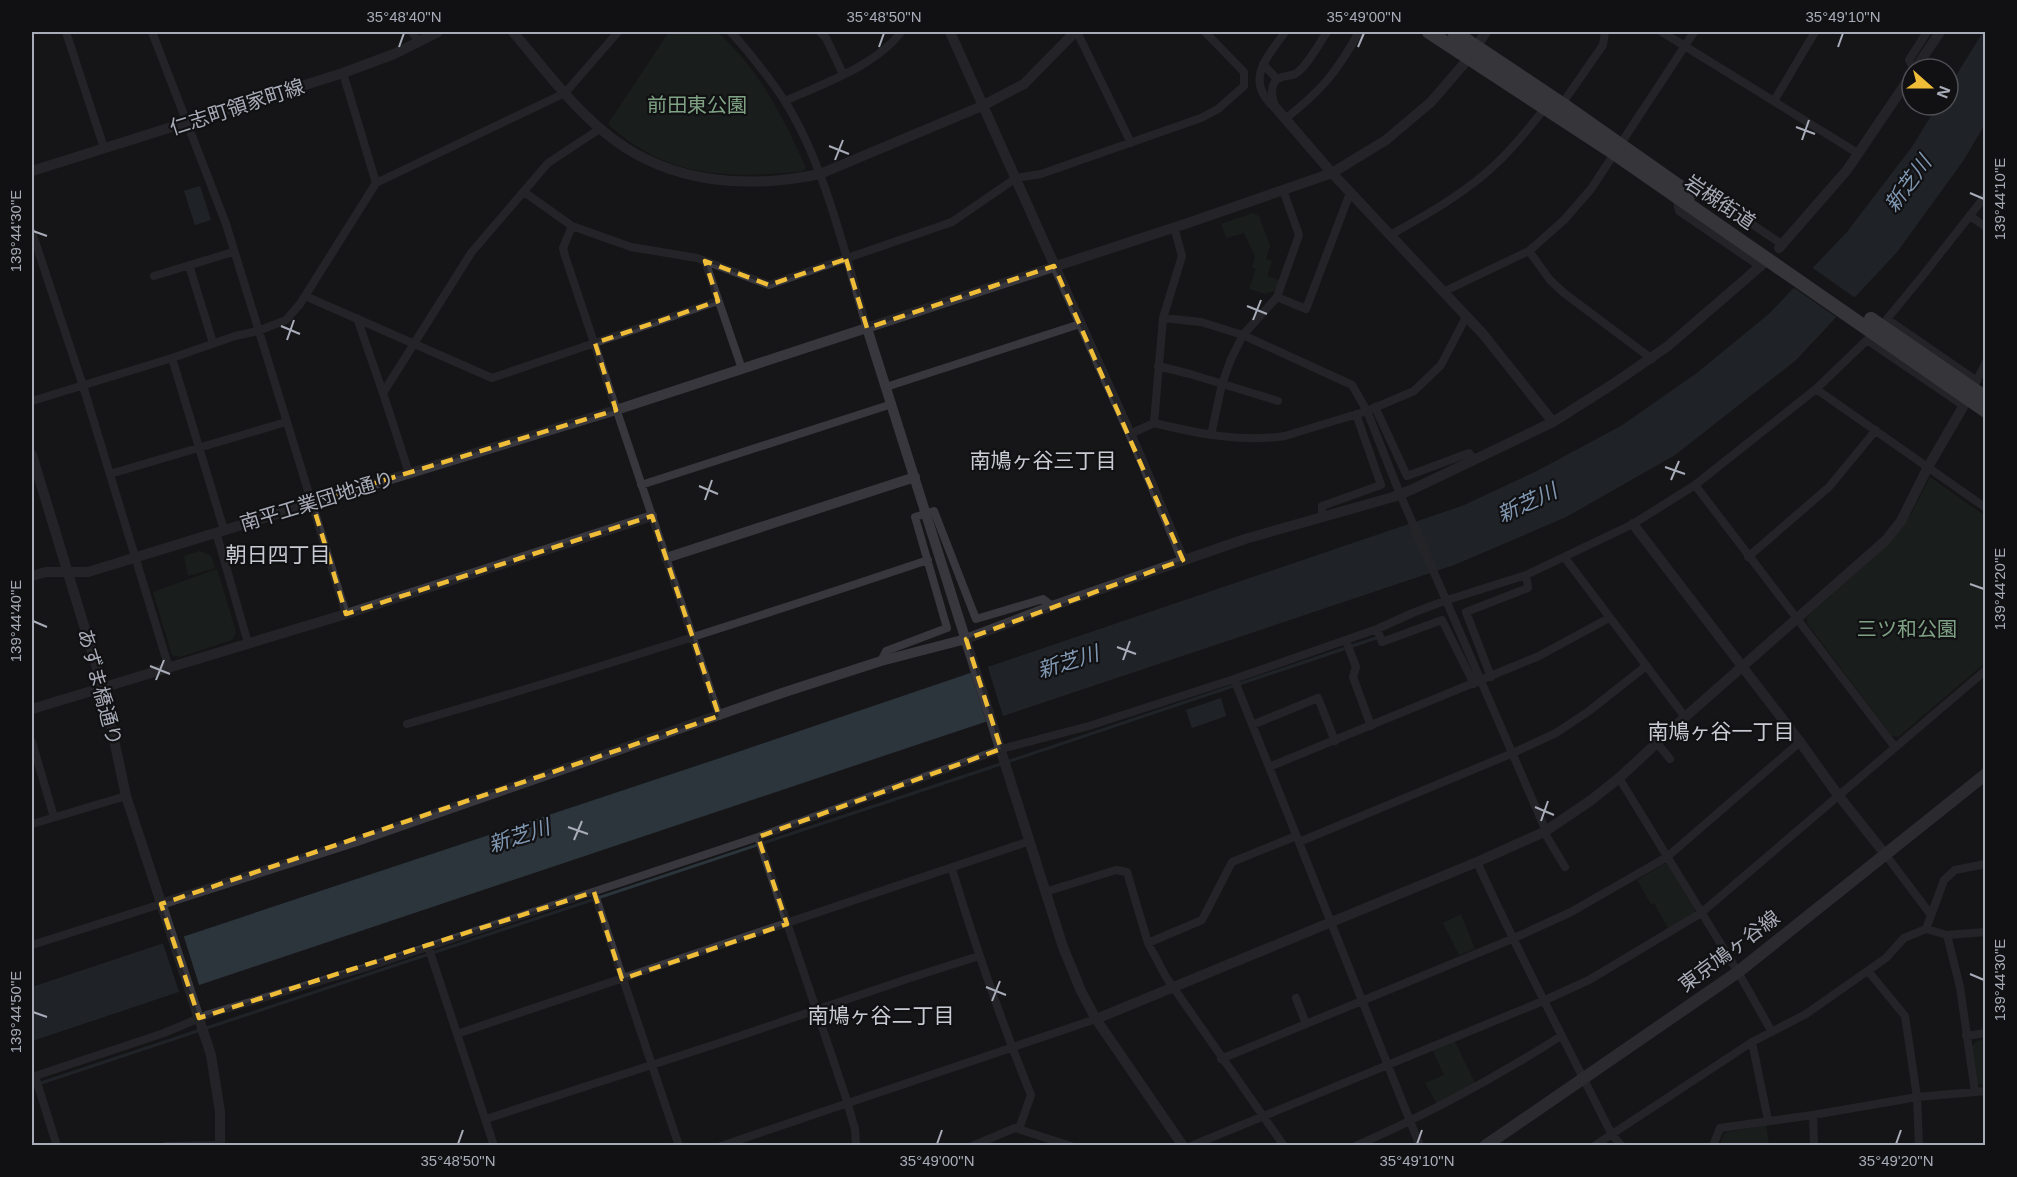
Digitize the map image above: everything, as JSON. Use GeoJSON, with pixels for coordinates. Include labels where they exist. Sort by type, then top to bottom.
{"type":"FeatureCollection","features":[{"type":"Feature","properties":{"kind":"highway","name":"岩槻街道"},"geometry":{"type":"LineString","coordinates":[[1429,32],[1473,52],[1562,104],[1676,196],[1781,255]]}},
{"type":"Feature","properties":{"kind":"highway","name":"岩槻街道"},"geometry":{"type":"LineString","coordinates":[[1454,32],[1473,52],[1545,108],[1617,149],[1781,255],[1869,323],[1971,394],[1986,411]]}},
{"type":"Feature","properties":{"kind":"highway","name":"岩槻街道"},"geometry":{"type":"LineString","coordinates":[[1971,394],[1986,398]]}},
{"type":"Feature","properties":{"kind":"main road","name":"東京鳩ヶ谷線"},"geometry":{"type":"LineString","coordinates":[[1485,1146],[1738,972],[1986,774]]}},
{"type":"Feature","properties":{"kind":"street"},"geometry":{"type":"LineString","coordinates":[[66,32],[104,148]]}},
{"type":"Feature","properties":{"kind":"street"},"geometry":{"type":"LineString","coordinates":[[152,32],[214,193],[346,614]]}},
{"type":"Feature","properties":{"kind":"street"},"geometry":{"type":"LineString","coordinates":[[412,32],[419,42]]}},
{"type":"Feature","properties":{"kind":"street","name":"仁志町領家町線"},"geometry":{"type":"LineString","coordinates":[[32,171],[343,73],[394,54],[438,32]]}},
{"type":"Feature","properties":{"kind":"street"},"geometry":{"type":"LineString","coordinates":[[513,32],[565,93],[612,138],[655,164],[709,180],[774,181],[819,174],[982,106],[1024,84],[1076,32],[1131,143]]}},
{"type":"Feature","properties":{"kind":"street"},"geometry":{"type":"LineString","coordinates":[[32,401],[213,343],[258,331],[286,320],[305,296],[376,183],[565,93],[618,32]]}},
{"type":"Feature","properties":{"kind":"street"},"geometry":{"type":"LineString","coordinates":[[730,32],[762,69],[784,101],[803,136],[819,174],[1070,964],[1096,1019],[1183,1146]]}},
{"type":"Feature","properties":{"kind":"street"},"geometry":{"type":"LineString","coordinates":[[820,32],[826,38],[843,74]]}},
{"type":"Feature","properties":{"kind":"street"},"geometry":{"type":"LineString","coordinates":[[784,101],[843,74],[883,52],[901,32]]}},
{"type":"Feature","properties":{"kind":"street"},"geometry":{"type":"LineString","coordinates":[[950,32],[1130,434],[1183,560]]}},
{"type":"Feature","properties":{"kind":"street"},"geometry":{"type":"LineString","coordinates":[[1285,32],[1263,64],[1260,74],[1260,90],[1264,98],[1275,107],[1350,193],[1483,334],[1553,422]]}},
{"type":"Feature","properties":{"kind":"street"},"geometry":{"type":"LineString","coordinates":[[1275,107],[1272,94],[1277,79],[1295,74],[1302,69],[1327,32]]}},
{"type":"Feature","properties":{"kind":"street"},"geometry":{"type":"LineString","coordinates":[[1285,118],[1322,88],[1348,52],[1359,32]]}},
{"type":"Feature","properties":{"kind":"street","name":"南平工業団地通り"},"geometry":{"type":"LineString","coordinates":[[32,576],[45,572],[88,572],[616,410],[1332,173],[1370,151],[1408,123],[1431,102],[1473,52],[1486,32]]}},
{"type":"Feature","properties":{"kind":"street"},"geometry":{"type":"LineString","coordinates":[[1562,104],[1604,45],[1605,32]]}},
{"type":"Feature","properties":{"kind":"street"},"geometry":{"type":"LineString","coordinates":[[1662,32],[1859,154]]}},
{"type":"Feature","properties":{"kind":"street"},"geometry":{"type":"LineString","coordinates":[[1443,292],[1529,250],[1564,220],[1591,189],[1694,32]]}},
{"type":"Feature","properties":{"kind":"street"},"geometry":{"type":"LineString","coordinates":[[1774,101],[1815,32]]}},
{"type":"Feature","properties":{"kind":"street"},"geometry":{"type":"LineString","coordinates":[[1912,57],[1927,32]]}},
{"type":"Feature","properties":{"kind":"street"},"geometry":{"type":"LineString","coordinates":[[1923,57],[1940,32]]}},
{"type":"Feature","properties":{"kind":"street"},"geometry":{"type":"LineString","coordinates":[[524,192],[572,226],[624,245],[705,261],[770,285],[952,222],[1016,178],[1041,174],[1201,118],[1218,109],[1244,86],[1244,72],[1208,33]]}},
{"type":"Feature","properties":{"kind":"street"},"geometry":{"type":"LineString","coordinates":[[1263,64],[1277,79]]}},
{"type":"Feature","properties":{"kind":"street"},"geometry":{"type":"LineString","coordinates":[[343,73],[376,183]]}},
{"type":"Feature","properties":{"kind":"street"},"geometry":{"type":"LineString","coordinates":[[1691,183],[1781,255],[1859,154],[1900,92]]}},
{"type":"Feature","properties":{"kind":"street"},"geometry":{"type":"LineString","coordinates":[[1390,235],[1438,208],[1498,163],[1545,108]]}},
{"type":"Feature","properties":{"kind":"street"},"geometry":{"type":"LineString","coordinates":[[383,393],[471,253],[548,163],[601,128]]}},
{"type":"Feature","properties":{"kind":"street"},"geometry":{"type":"LineString","coordinates":[[1211,435],[1222,384],[1243,336],[1277,297],[1299,235],[1283,190]]}},
{"type":"Feature","properties":{"kind":"street"},"geometry":{"type":"LineString","coordinates":[[1277,297],[1306,309],[1350,193]]}},
{"type":"Feature","properties":{"kind":"street"},"geometry":{"type":"LineString","coordinates":[[1971,394],[1887,319],[1986,195]]}},
{"type":"Feature","properties":{"kind":"street"},"geometry":{"type":"LineString","coordinates":[[32,945],[357,841],[881,661],[967,642],[1052,606],[1183,560],[1400,494],[1475,460],[1553,422],[1652,358],[1762,265],[1679,211],[1676,196]]}},
{"type":"Feature","properties":{"kind":"street"},"geometry":{"type":"LineString","coordinates":[[1970,216],[1986,227]]}},
{"type":"Feature","properties":{"kind":"street"},"geometry":{"type":"LineString","coordinates":[[572,226],[563,248],[565,256],[719,716]]}},
{"type":"Feature","properties":{"kind":"street"},"geometry":{"type":"LineString","coordinates":[[1154,423],[1163,318],[1182,256],[1174,227]]}},
{"type":"Feature","properties":{"kind":"street"},"geometry":{"type":"LineString","coordinates":[[32,232],[83,386],[169,669]]}},
{"type":"Feature","properties":{"kind":"street"},"geometry":{"type":"LineString","coordinates":[[1529,250],[1550,280],[1564,293],[1652,358]]}},
{"type":"Feature","properties":{"kind":"street"},"geometry":{"type":"LineString","coordinates":[[154,276],[233,252]]}},
{"type":"Feature","properties":{"kind":"street"},"geometry":{"type":"LineString","coordinates":[[705,261],[742,369]]}},
{"type":"Feature","properties":{"kind":"street"},"geometry":{"type":"LineString","coordinates":[[189,265],[213,343]]}},
{"type":"Feature","properties":{"kind":"street"},"geometry":{"type":"LineString","coordinates":[[305,296],[492,378],[718,301]]}},
{"type":"Feature","properties":{"kind":"street"},"geometry":{"type":"LineString","coordinates":[[1130,434],[1154,423],[1211,435],[1272,438],[1371,409],[1414,391],[1426,381],[1441,365],[1466,317]]}},
{"type":"Feature","properties":{"kind":"street"},"geometry":{"type":"LineString","coordinates":[[357,318],[409,473]]}},
{"type":"Feature","properties":{"kind":"street"},"geometry":{"type":"LineString","coordinates":[[1163,318],[1201,322],[1243,336],[1352,385],[1371,409],[1407,476],[1469,453],[1475,460]]}},
{"type":"Feature","properties":{"kind":"street"},"geometry":{"type":"LineString","coordinates":[[886,387],[1080,324]]}},
{"type":"Feature","properties":{"kind":"street"},"geometry":{"type":"LineString","coordinates":[[57,1146],[33,1076],[164,1033],[198,1014],[364,968],[758,837],[1000,746],[1089,726],[1234,679],[1346,641],[1446,600],[1526,575],[1565,558],[1633,524],[1695,485],[1816,389],[1867,340],[1971,394]]}},
{"type":"Feature","properties":{"kind":"street"},"geometry":{"type":"LineString","coordinates":[[172,358],[199,448],[248,643]]}},
{"type":"Feature","properties":{"kind":"street"},"geometry":{"type":"LineString","coordinates":[[721,1146],[1096,1019],[1477,862],[1545,832],[1565,820],[1619,778],[1886,540],[1901,521],[1928,467],[1971,394],[1986,362]]}},
{"type":"Feature","properties":{"kind":"street"},"geometry":{"type":"LineString","coordinates":[[1158,366],[1278,401]]}},
{"type":"Feature","properties":{"kind":"street"},"geometry":{"type":"LineString","coordinates":[[1816,389],[1986,508]]}},
{"type":"Feature","properties":{"kind":"street"},"geometry":{"type":"LineString","coordinates":[[641,485],[892,404]]}},
{"type":"Feature","properties":{"kind":"street"},"geometry":{"type":"LineString","coordinates":[[1371,409],[1400,494],[1446,600],[1478,683]]}},
{"type":"Feature","properties":{"kind":"street"},"geometry":{"type":"LineString","coordinates":[[1322,516],[1322,506],[1381,485],[1356,414]]}},
{"type":"Feature","properties":{"kind":"street"},"geometry":{"type":"LineString","coordinates":[[110,474],[286,422]]}},
{"type":"Feature","properties":{"kind":"street"},"geometry":{"type":"LineString","coordinates":[[1748,557],[1829,487],[1876,430]]}},
{"type":"Feature","properties":{"kind":"street","name":"あずま橋通り"},"geometry":{"type":"LineString","coordinates":[[32,455],[103,688],[126,796],[198,1014]]}},
{"type":"Feature","properties":{"kind":"street"},"geometry":{"type":"LineString","coordinates":[[666,558],[915,477]]}},
{"type":"Feature","properties":{"kind":"street"},"geometry":{"type":"LineString","coordinates":[[1695,485],[1894,747]]}},
{"type":"Feature","properties":{"kind":"street"},"geometry":{"type":"LineString","coordinates":[[881,661],[886,651],[947,628],[915,517],[926,513],[934,511],[976,619],[1043,599],[1052,606]]}},
{"type":"Feature","properties":{"kind":"street"},"geometry":{"type":"LineString","coordinates":[[32,709],[346,614],[652,516]]}},
{"type":"Feature","properties":{"kind":"street"},"geometry":{"type":"LineString","coordinates":[[1633,524],[1931,915]]}},
{"type":"Feature","properties":{"kind":"street"},"geometry":{"type":"LineString","coordinates":[[1565,558],[1608,618],[1685,717]]}},
{"type":"Feature","properties":{"kind":"street"},"geometry":{"type":"LineString","coordinates":[[407,724],[693,639],[928,560]]}},
{"type":"Feature","properties":{"kind":"street"},"geometry":{"type":"LineString","coordinates":[[1491,677],[1466,612],[1528,588],[1526,575]]}},
{"type":"Feature","properties":{"kind":"street"},"geometry":{"type":"LineString","coordinates":[[1269,767],[1478,683],[1539,656],[1608,618]]}},
{"type":"Feature","properties":{"kind":"street"},"geometry":{"type":"LineString","coordinates":[[1377,629],[1382,642],[1442,620],[1478,683],[1513,753],[1545,832],[1565,867]]}},
{"type":"Feature","properties":{"kind":"street"},"geometry":{"type":"LineString","coordinates":[[1346,641],[1356,667],[1353,677],[1371,726]]}},
{"type":"Feature","properties":{"kind":"street"},"geometry":{"type":"LineString","coordinates":[[1148,943],[1202,920],[1232,862],[1297,839],[1513,753],[1556,733],[1589,711],[1646,666]]}},
{"type":"Feature","properties":{"kind":"street"},"geometry":{"type":"LineString","coordinates":[[1191,1146],[1589,980],[1701,913],[1985,672]]}},
{"type":"Feature","properties":{"kind":"street"},"geometry":{"type":"LineString","coordinates":[[1234,679],[1420,1146]]}},
{"type":"Feature","properties":{"kind":"street"},"geometry":{"type":"LineString","coordinates":[[1252,725],[1318,699],[1335,741]]}},
{"type":"Feature","properties":{"kind":"street"},"geometry":{"type":"LineString","coordinates":[[32,742],[54,817]]}},
{"type":"Feature","properties":{"kind":"street"},"geometry":{"type":"LineString","coordinates":[[1221,1059],[1512,939],[1571,912],[1667,857],[1800,742]]}},
{"type":"Feature","properties":{"kind":"street"},"geometry":{"type":"LineString","coordinates":[[1657,743],[1670,759]]}},
{"type":"Feature","properties":{"kind":"street"},"geometry":{"type":"LineString","coordinates":[[1619,778],[1738,972],[1772,1032]]}},
{"type":"Feature","properties":{"kind":"street"},"geometry":{"type":"LineString","coordinates":[[32,824],[126,796]]}},
{"type":"Feature","properties":{"kind":"street"},"geometry":{"type":"LineString","coordinates":[[758,837],[847,1102],[855,1129],[856,1146]]}},
{"type":"Feature","properties":{"kind":"street"},"geometry":{"type":"LineString","coordinates":[[457,1034],[1030,841]]}},
{"type":"Feature","properties":{"kind":"street"},"geometry":{"type":"LineString","coordinates":[[1477,862],[1512,939],[1561,1036],[1612,1135],[1622,1146]]}},
{"type":"Feature","properties":{"kind":"street"},"geometry":{"type":"LineString","coordinates":[[1926,929],[1944,880],[1955,870],[1986,864]]}},
{"type":"Feature","properties":{"kind":"street"},"geometry":{"type":"LineString","coordinates":[[952,869],[979,956],[1011,1047],[1031,1095],[1019,1129]]}},
{"type":"Feature","properties":{"kind":"street"},"geometry":{"type":"LineString","coordinates":[[1046,892],[1123,870],[1128,875],[1148,943],[1172,987],[1284,1146]]}},
{"type":"Feature","properties":{"kind":"street"},"geometry":{"type":"LineString","coordinates":[[594,892],[679,1146]]}},
{"type":"Feature","properties":{"kind":"street"},"geometry":{"type":"LineString","coordinates":[[1594,1146],[1752,1042],[1806,1014],[1886,958],[1904,938],[1926,929],[1947,934],[1986,932]]}},
{"type":"Feature","properties":{"kind":"street"},"geometry":{"type":"LineString","coordinates":[[1947,934],[1960,987],[1975,1092]]}},
{"type":"Feature","properties":{"kind":"street"},"geometry":{"type":"LineString","coordinates":[[429,946],[494,1146]]}},
{"type":"Feature","properties":{"kind":"street"},"geometry":{"type":"LineString","coordinates":[[486,1119],[979,956]]}},
{"type":"Feature","properties":{"kind":"street"},"geometry":{"type":"LineString","coordinates":[[1868,971],[1905,1016],[1917,1097],[1919,1146]]}},
{"type":"Feature","properties":{"kind":"street"},"geometry":{"type":"LineString","coordinates":[[1296,998],[1306,1024]]}},
{"type":"Feature","properties":{"kind":"street"},"geometry":{"type":"LineString","coordinates":[[198,1014],[217,1082],[220,1145]]}},
{"type":"Feature","properties":{"kind":"street"},"geometry":{"type":"LineString","coordinates":[[1966,1036],[1986,1033]]}},
{"type":"Feature","properties":{"kind":"street"},"geometry":{"type":"LineString","coordinates":[[1356,1146],[1411,1122],[1502,1074],[1561,1036]]}},
{"type":"Feature","properties":{"kind":"street"},"geometry":{"type":"LineString","coordinates":[[1752,1042],[1768,1120]]}},
{"type":"Feature","properties":{"kind":"street"},"geometry":{"type":"LineString","coordinates":[[1713,1146],[1720,1128],[1917,1097],[1986,1091]]}},
{"type":"Feature","properties":{"kind":"street"},"geometry":{"type":"LineString","coordinates":[[1813,1115],[1814,1146]]}},
{"type":"Feature","properties":{"kind":"street"},"geometry":{"type":"LineString","coordinates":[[972,1146],[1015,1128],[1071,1146]]}},
{"type":"Feature","properties":{"kind":"street"},"geometry":{"type":"LineString","coordinates":[[996,1146],[997,1136]]}},
{"type":"Feature","properties":{"kind":"street"},"geometry":{"type":"LineString","coordinates":[[166,1146],[230,1146]]}},
{"type":"Feature","properties":{"kind":"highlighted area"},"geometry":{"type":"Polygon","coordinates":[[[846,259],[867,328],[1054,266],[1183,560],[966,639],[1001,749],[758,837],[787,924],[622,979],[594,892],[199,1018],[161,904],[719,716],[652,516],[346,614],[312,502],[616,410],[595,343],[718,301],[705,261],[769,285],[846,259]]]}},
{"type":"Feature","properties":{"kind":"green space","name":"前田東公園"},"geometry":{"type":"Polygon","coordinates":[[[669,32],[717,32],[732,46],[769,95],[806,168],[803,171],[749,175],[699,171],[676,165],[653,155],[630,142],[608,124],[669,32]]]}},
{"type":"Feature","properties":{"kind":"green space"},"geometry":{"type":"Polygon","coordinates":[[[1253,213],[1259,216],[1270,246],[1266,259],[1272,261],[1267,276],[1281,281],[1277,290],[1265,294],[1249,289],[1256,269],[1252,267],[1255,257],[1244,233],[1226,238],[1221,224],[1253,213]]]}},
{"type":"Feature","properties":{"kind":"green space","name":"三ツ和公園"},"geometry":{"type":"Polygon","coordinates":[[[1930,477],[1985,516],[1985,663],[1898,737],[1892,736],[1807,623],[1807,617],[1887,545],[1911,514],[1930,477]]]}},
{"type":"Feature","properties":{"kind":"green space"},"geometry":{"type":"Polygon","coordinates":[[[200,551],[211,556],[215,568],[188,576],[184,556],[200,551]]]}},
{"type":"Feature","properties":{"kind":"green space"},"geometry":{"type":"Polygon","coordinates":[[[217,569],[236,632],[232,640],[180,657],[172,655],[153,592],[217,569]]]}},
{"type":"Feature","properties":{"kind":"green space"},"geometry":{"type":"Polygon","coordinates":[[[1667,864],[1695,910],[1694,913],[1668,928],[1654,903],[1651,904],[1637,880],[1667,864]]]}},
{"type":"Feature","properties":{"kind":"green space"},"geometry":{"type":"Polygon","coordinates":[[[1461,914],[1475,949],[1459,955],[1443,923],[1461,914]]]}},
{"type":"Feature","properties":{"kind":"green space"},"geometry":{"type":"Polygon","coordinates":[[[1985,1039],[1985,1086],[1978,1084],[1972,1046],[1977,1041],[1985,1039]]]}},
{"type":"Feature","properties":{"kind":"green space"},"geometry":{"type":"Polygon","coordinates":[[[1454,1040],[1475,1083],[1437,1104],[1425,1083],[1444,1075],[1432,1049],[1454,1040]]]}},
{"type":"Feature","properties":{"kind":"green space"},"geometry":{"type":"Polygon","coordinates":[[[1766,1125],[1769,1145],[1719,1146],[1724,1134],[1728,1132],[1766,1125]]]}},
{"type":"Feature","properties":{"kind":"water","name":"新芝川"},"geometry":{"type":"Polygon","coordinates":[[[1985,32],[1985,124],[1963,161],[1897,252],[1796,360],[1675,455],[1566,517],[1454,565],[32,1041],[32,987],[720,758],[1462,506],[1537,471],[1621,426],[1697,373],[1769,314],[1847,232],[1912,147],[1931,117],[1960,117],[1960,69],[1985,32]]]}},
{"type":"Feature","properties":{"kind":"water"},"geometry":{"type":"Polygon","coordinates":[[[200,186],[211,220],[195,225],[184,191],[200,186]]]}},
{"type":"Feature","properties":{"kind":"water"},"geometry":{"type":"Polygon","coordinates":[[[1221,698],[1226,716],[1192,728],[1186,710],[1221,698]]]}},
{"type":"Feature","properties":{"kind":"pier"},"geometry":{"type":"Polygon","coordinates":[[[1810,266],[1857,299],[1839,319],[1791,286],[1810,266]]]}},
{"type":"Feature","properties":{"kind":"pier"},"geometry":{"type":"Polygon","coordinates":[[[987,664],[1004,719],[987,724],[970,670],[987,664]]]}},
{"type":"Feature","properties":{"kind":"pier"},"geometry":{"type":"Polygon","coordinates":[[[183,934],[200,988],[180,995],[162,941],[183,934]]]}},
{"type":"Feature","properties":{"kind":"waterway"},"geometry":{"type":"LineString","coordinates":[[1007,762],[1379,637]]}},
{"type":"Feature","properties":{"kind":"waterway"},"geometry":{"type":"LineString","coordinates":[[32,1086],[1001,764]]}},
{"type":"Feature","properties":{"kind":"district","name":"南鳩ヶ谷三丁目"},"geometry":{"type":"Point","coordinates":[1043,461]}},
{"type":"Feature","properties":{"kind":"district","name":"朝日四丁目"},"geometry":{"type":"Point","coordinates":[278,555]}},
{"type":"Feature","properties":{"kind":"district","name":"南鳩ヶ谷一丁目"},"geometry":{"type":"Point","coordinates":[1721,732]}},
{"type":"Feature","properties":{"kind":"district","name":"南鳩ヶ谷二丁目"},"geometry":{"type":"Point","coordinates":[881,1016]}}]}
